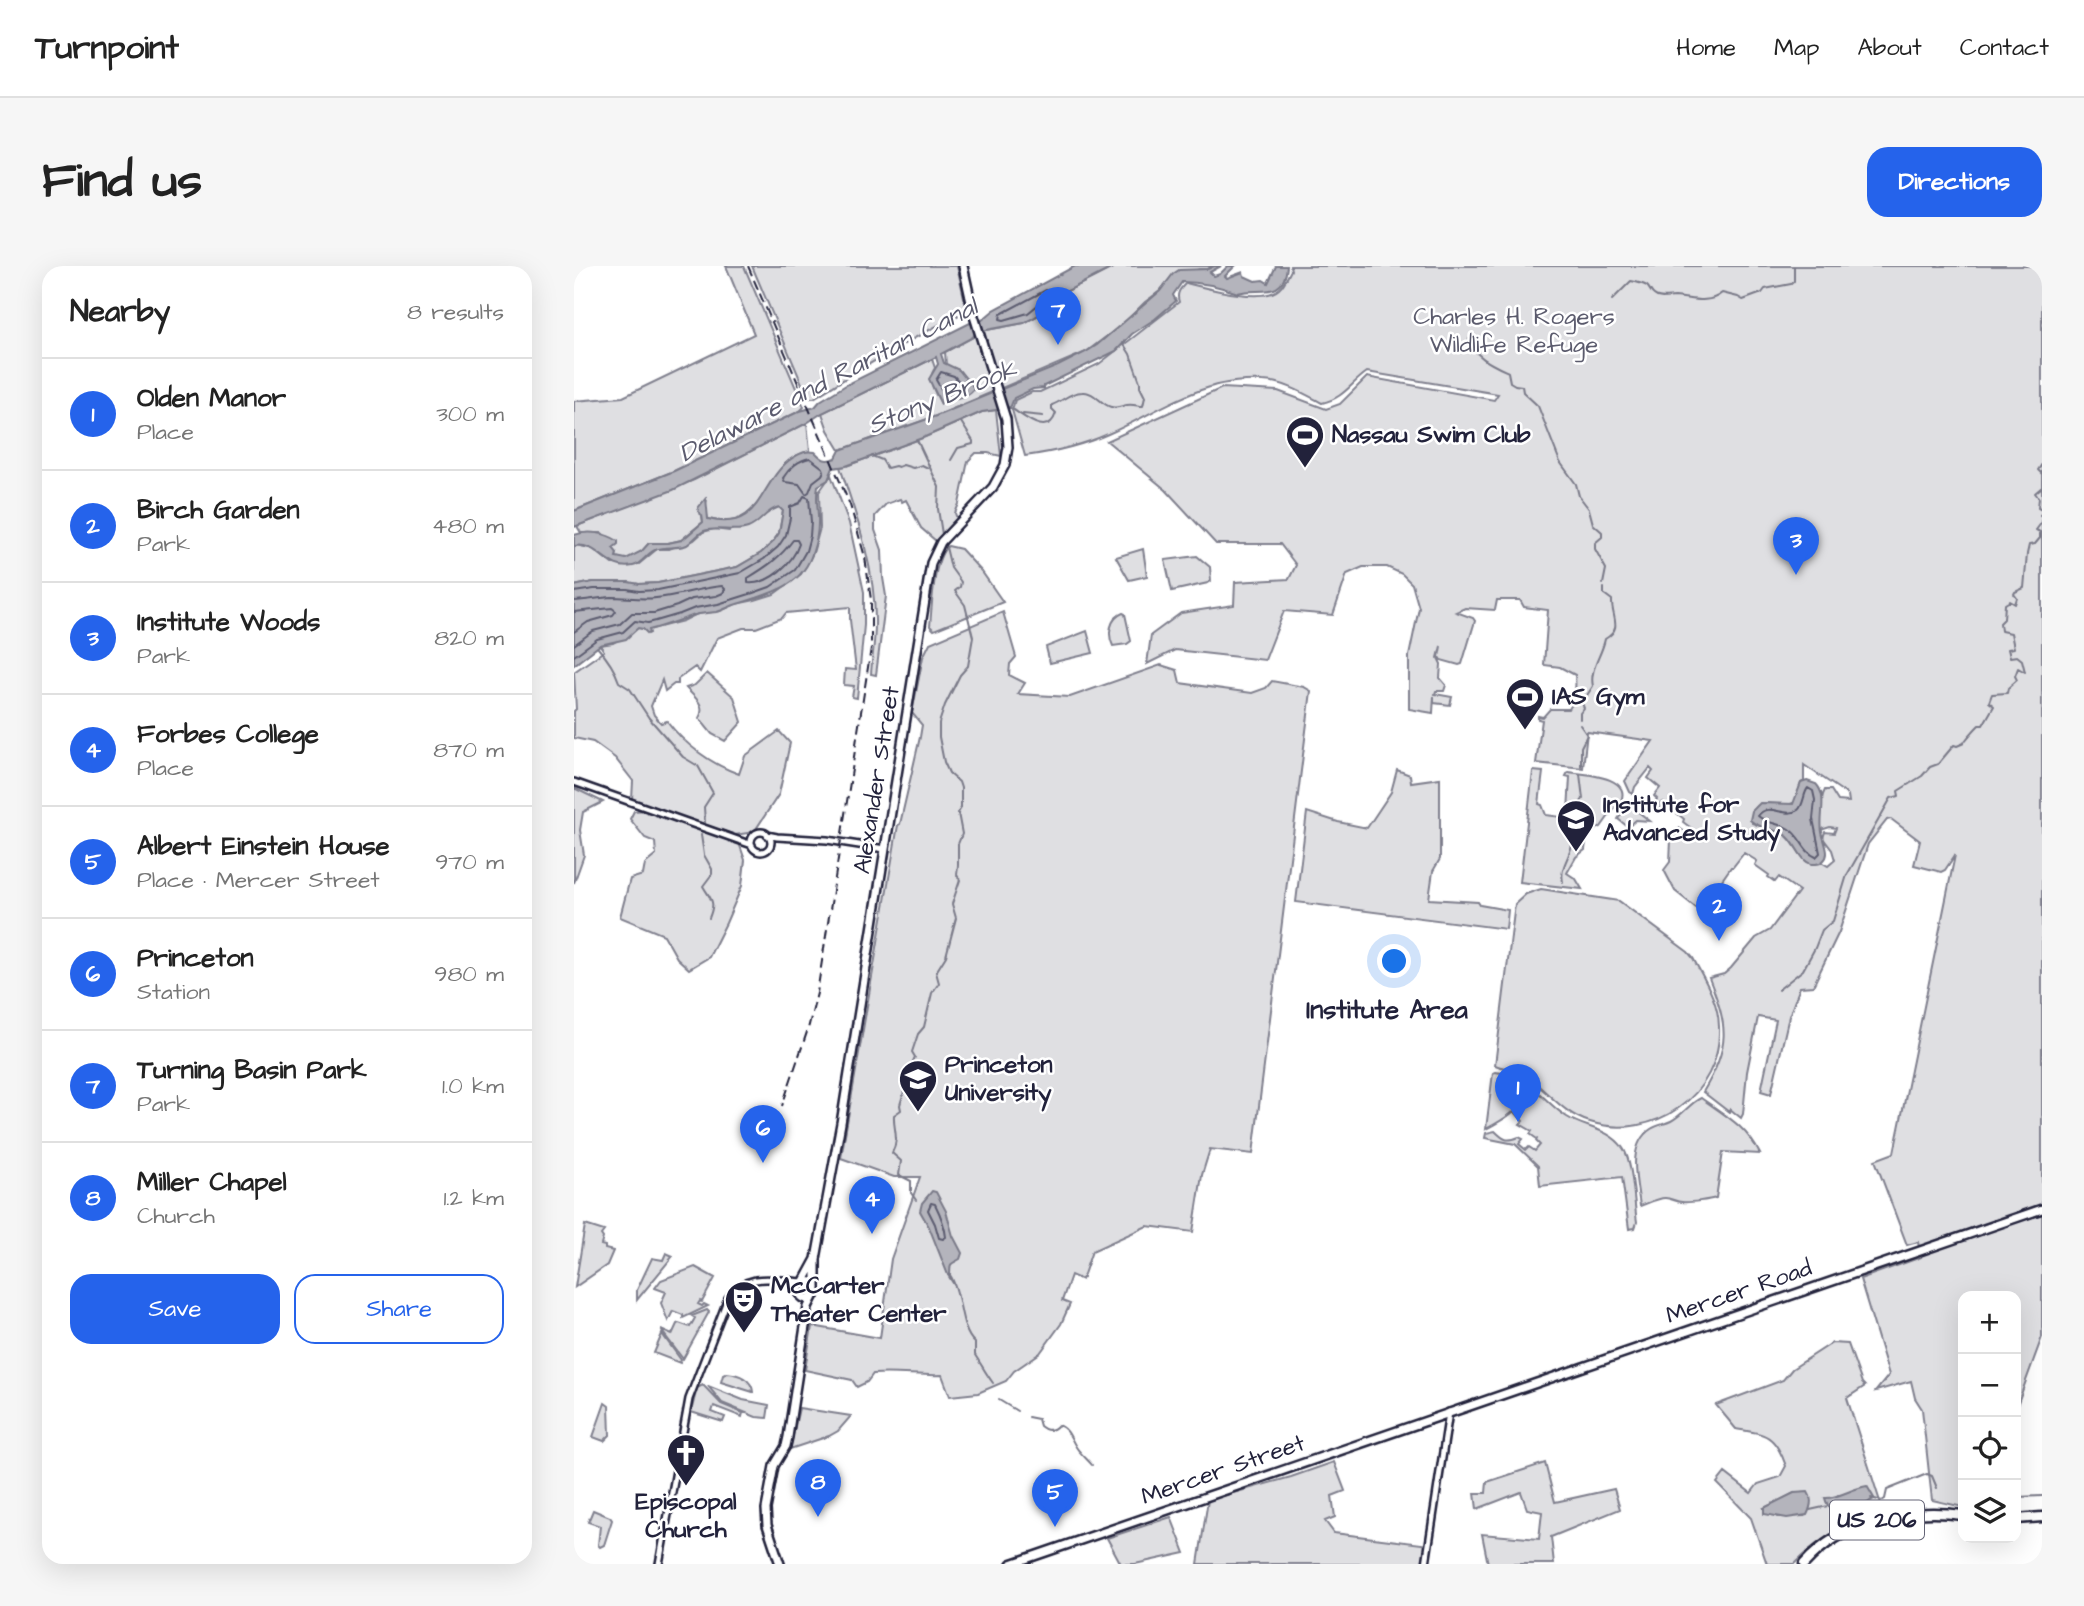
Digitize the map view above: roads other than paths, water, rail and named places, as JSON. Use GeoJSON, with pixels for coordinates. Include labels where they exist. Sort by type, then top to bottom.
{"type":"FeatureCollection","features":[{"type":"Feature","properties":{"kind":"highway","name":"US 206"},"geometry":{"type":"LineString","coordinates":[[1804,1564],[1828,1541],[1867,1523],[1885,1518],[1925,1514],[1958,1515]]}},
{"type":"Feature","properties":{"kind":"highway"},"geometry":{"type":"LineString","coordinates":[[2021,1519],[2042,1517]]}},
{"type":"Feature","properties":{"kind":"main road","name":"Alexander Street"},"geometry":{"type":"LineString","coordinates":[[804,1282],[816,1259],[842,1115],[930,566],[938,545],[987,495],[1003,469],[1008,437],[1004,415],[975,320],[963,266]]}},
{"type":"Feature","properties":{"kind":"main road","name":"Mercer Road"},"geometry":{"type":"LineString","coordinates":[[1449,1412],[2042,1209]]}},
{"type":"Feature","properties":{"kind":"main road","name":"Alexander Street"},"geometry":{"type":"LineString","coordinates":[[816,1259],[816,1287]]}},
{"type":"Feature","properties":{"kind":"main road"},"geometry":{"type":"LineString","coordinates":[[780,1564],[767,1525],[766,1509],[776,1461],[786,1446],[788,1437],[807,1318],[808,1307],[816,1294],[813,1282],[804,1282],[799,1293],[807,1318]]}},
{"type":"Feature","properties":{"kind":"main road"},"geometry":{"type":"LineString","coordinates":[[799,1293],[804,1298],[813,1297]]}},
{"type":"Feature","properties":{"kind":"main road","name":"Mercer Street"},"geometry":{"type":"LineString","coordinates":[[1011,1564],[1449,1412]]}},
{"type":"Feature","properties":{"kind":"street"},"geometry":{"type":"LineString","coordinates":[[574,782],[735,838],[761,852],[776,842],[793,838]]}},
{"type":"Feature","properties":{"kind":"street"},"geometry":{"type":"LineString","coordinates":[[735,838],[753,836],[760,832],[885,849]]}},
{"type":"Feature","properties":{"kind":"street"},"geometry":{"type":"LineString","coordinates":[[767,835],[769,846]]}},
{"type":"Feature","properties":{"kind":"street"},"geometry":{"type":"LineString","coordinates":[[752,845],[753,836]]}},
{"type":"Feature","properties":{"kind":"street"},"geometry":{"type":"LineString","coordinates":[[659,1564],[689,1399],[722,1312],[733,1292],[743,1284],[759,1278],[804,1282]]}},
{"type":"Feature","properties":{"kind":"street"},"geometry":{"type":"LineString","coordinates":[[781,1281],[799,1293]]}},
{"type":"Feature","properties":{"kind":"street"},"geometry":{"type":"LineString","coordinates":[[1426,1564],[1449,1412]]}},
{"type":"Feature","properties":{"kind":"water","name":"Stony Brook"},"geometry":{"type":"Polygon","coordinates":[[[1075,266],[1116,266],[1065,292],[1037,316],[1024,323],[976,332],[973,337],[941,354],[944,363],[959,370],[969,379],[974,389],[965,396],[947,399],[947,402],[941,404],[929,379],[938,364],[936,357],[673,490],[574,527],[574,511],[674,471],[800,411],[815,407],[846,385],[970,323],[981,321],[994,310],[1075,266]]]}},
{"type":"Feature","properties":{"kind":"water"},"geometry":{"type":"Polygon","coordinates":[[[1221,266],[1210,272],[1214,276],[1228,266],[1235,266],[1225,276],[1227,278],[1243,272],[1244,276],[1255,281],[1263,280],[1268,283],[1276,266],[1287,266],[1285,277],[1275,289],[1238,293],[1211,285],[1182,282],[1173,295],[1176,301],[1132,334],[1116,351],[1044,388],[1033,389],[1014,398],[1010,408],[982,412],[925,437],[846,466],[833,468],[828,480],[818,486],[818,527],[813,551],[808,563],[793,581],[761,597],[649,630],[648,634],[638,628],[626,639],[600,645],[574,665],[574,586],[593,582],[658,583],[737,567],[772,543],[779,533],[783,511],[779,507],[774,509],[748,528],[704,531],[687,545],[655,550],[633,566],[616,565],[590,548],[574,546],[574,535],[591,533],[613,538],[618,541],[613,548],[617,553],[616,557],[626,559],[642,551],[649,543],[682,540],[703,522],[698,508],[706,498],[708,519],[726,521],[740,518],[758,502],[782,467],[799,454],[812,451],[824,460],[836,458],[840,450],[936,416],[1058,366],[1097,345],[1160,291],[1179,270],[1208,269],[1221,266]]]}},
{"type":"Feature","properties":{"kind":"water"},"geometry":{"type":"Polygon","coordinates":[[[1807,781],[1816,784],[1822,794],[1821,826],[1827,853],[1825,859],[1818,864],[1806,861],[1785,835],[1750,820],[1752,811],[1760,803],[1793,804],[1801,783],[1807,781]]]}},
{"type":"Feature","properties":{"kind":"water"},"geometry":{"type":"Polygon","coordinates":[[[932,1191],[936,1192],[946,1211],[953,1236],[962,1253],[960,1259],[951,1265],[950,1275],[920,1211],[922,1203],[932,1191]]]}},
{"type":"Feature","properties":{"kind":"water"},"geometry":{"type":"Polygon","coordinates":[[[1867,1486],[1874,1498],[1847,1512],[1833,1510],[1825,1498],[1834,1497],[1867,1486]]]}},
{"type":"Feature","properties":{"kind":"water"},"geometry":{"type":"Polygon","coordinates":[[[1808,1492],[1811,1503],[1807,1515],[1787,1518],[1764,1514],[1764,1508],[1794,1493],[1808,1492]]]}},
{"type":"Feature","properties":{"kind":"waterway"},"geometry":{"type":"LineString","coordinates":[[1612,300],[1631,281],[1647,286],[1658,297],[1705,300],[1722,293],[1743,300],[1762,293],[1765,289],[1791,284],[1794,281],[1794,266]]}},
{"type":"Feature","properties":{"kind":"waterway"},"geometry":{"type":"LineString","coordinates":[[1469,339],[1480,356],[1508,372],[1510,382],[1522,386],[1523,392],[1538,406],[1560,462],[1576,484],[1579,496],[1589,509],[1593,524],[1602,532],[1602,537],[1595,543],[1595,549],[1606,569],[1603,584]]}},
{"type":"Feature","properties":{"kind":"waterway"},"geometry":{"type":"LineString","coordinates":[[1009,407],[1041,425],[1052,421],[1056,413],[1052,405],[1078,392],[1090,393],[1113,408],[1143,406],[1145,397],[1130,354],[1123,343]]}},
{"type":"Feature","properties":{"kind":"waterway"},"geometry":{"type":"LineString","coordinates":[[1023,414],[1043,416]]}},
{"type":"Feature","properties":{"kind":"waterway"},"geometry":{"type":"LineString","coordinates":[[951,460],[958,448],[973,444],[961,422]]}},
{"type":"Feature","properties":{"kind":"waterway"},"geometry":{"type":"LineString","coordinates":[[917,440],[939,487],[938,509],[942,534]]}},
{"type":"Feature","properties":{"kind":"waterway"},"geometry":{"type":"LineString","coordinates":[[872,456],[882,460],[887,468],[903,465],[913,468],[922,465],[928,468]]}},
{"type":"Feature","properties":{"kind":"waterway"},"geometry":{"type":"LineString","coordinates":[[2042,464],[2038,470],[2042,474]]}},
{"type":"Feature","properties":{"kind":"waterway"},"geometry":{"type":"LineString","coordinates":[[2042,480],[2042,485]]}},
{"type":"Feature","properties":{"kind":"waterway"},"geometry":{"type":"LineString","coordinates":[[2042,487],[2035,493],[2039,498],[2038,507],[2042,509]]}},
{"type":"Feature","properties":{"kind":"waterway"},"geometry":{"type":"LineString","coordinates":[[2042,513],[2042,516]]}},
{"type":"Feature","properties":{"kind":"waterway"},"geometry":{"type":"LineString","coordinates":[[1778,990],[1803,970],[1822,930],[1833,921],[1847,875],[1891,798],[1899,796],[1898,791],[1938,764],[1954,745],[1964,743],[1979,725],[1983,725],[1994,706],[1989,702],[1992,694],[2007,693],[2008,688],[2017,680],[2015,676],[2018,668],[2025,672],[2022,660],[2017,656],[2010,657],[2008,649],[2014,648],[2011,633],[2001,631],[2000,623],[2004,619],[2005,604],[2010,601],[2015,604],[2015,592],[2024,588],[2029,545],[2035,544],[2040,538],[2040,532],[2036,530],[2042,522]]}},
{"type":"Feature","properties":{"kind":"waterway"},"geometry":{"type":"LineString","coordinates":[[916,1200],[911,1193],[911,1181],[899,1175],[901,1161],[892,1153],[896,1138],[894,1115],[901,1110],[905,1079],[915,1057],[912,1052],[918,1034],[924,1027],[932,993],[939,983],[936,972],[946,956],[956,918],[952,904],[960,880],[957,875],[958,844],[962,834],[958,813],[961,808],[961,788],[944,762],[939,723],[960,675],[968,666],[973,637],[965,605],[955,591],[961,582],[951,568],[945,543]]}},
{"type":"Feature","properties":{"kind":"waterway"},"geometry":{"type":"LineString","coordinates":[[1580,719],[1584,708],[1582,703],[1593,686],[1594,668],[1605,639],[1611,635],[1615,626],[1612,600],[1604,594],[1604,588]]}},
{"type":"Feature","properties":{"kind":"waterway"},"geometry":{"type":"LineString","coordinates":[[598,648],[619,682],[630,689],[649,718],[683,757],[698,766],[713,793],[704,807],[705,823]]}},
{"type":"Feature","properties":{"kind":"waterway"},"geometry":{"type":"LineString","coordinates":[[1580,725],[1587,735],[1581,747],[1581,766]]}},
{"type":"Feature","properties":{"kind":"waterway"},"geometry":{"type":"LineString","coordinates":[[1563,882],[1563,868],[1577,825],[1576,813],[1586,814],[1587,811],[1581,802],[1583,799],[1580,774]]}},
{"type":"Feature","properties":{"kind":"waterway"},"geometry":{"type":"LineString","coordinates":[[701,835],[704,855],[712,869],[712,874],[703,886],[712,904],[709,918]]}},
{"type":"Feature","properties":{"kind":"waterway"},"geometry":{"type":"LineString","coordinates":[[948,1275],[956,1288]]}},
{"type":"Feature","properties":{"kind":"waterway"},"geometry":{"type":"LineString","coordinates":[[950,1275],[957,1291],[966,1329],[975,1343],[975,1355],[993,1383]]}},
{"type":"Feature","properties":{"kind":"waterway"},"geometry":{"type":"LineString","coordinates":[[999,1400],[1017,1411]]}},
{"type":"Feature","properties":{"kind":"waterway"},"geometry":{"type":"LineString","coordinates":[[1028,1417],[1038,1419],[1040,1426],[1047,1430],[1058,1425],[1062,1427],[1092,1465]]}},
{"type":"Feature","properties":{"kind":"waterway"},"geometry":{"type":"LineString","coordinates":[[1871,1498],[1882,1501],[1887,1490],[1927,1474],[1932,1476],[1937,1488]]}},
{"type":"Feature","properties":{"kind":"waterway"},"geometry":{"type":"LineString","coordinates":[[2021,1497],[2042,1496]]}},
{"type":"Feature","properties":{"kind":"waterway"},"geometry":{"type":"LineString","coordinates":[[1810,1510],[1828,1506]]}},
{"type":"Feature","properties":{"kind":"railway"},"geometry":{"type":"LineString","coordinates":[[748,266],[850,505],[865,557],[871,600],[871,648],[817,993],[782,1106]]}},
{"type":"Feature","properties":{"kind":"place","name":"Turning Basin Park"},"geometry":{"type":"Point","coordinates":[1058,345]}},
{"type":"Feature","properties":{"kind":"place","name":"Nassau Swim Club"},"geometry":{"type":"Point","coordinates":[1305,469]}},
{"type":"Feature","properties":{"kind":"place","name":"Institute Woods"},"geometry":{"type":"Point","coordinates":[1796,575]}},
{"type":"Feature","properties":{"kind":"place","name":"IAS Gym"},"geometry":{"type":"Point","coordinates":[1525,731]}},
{"type":"Feature","properties":{"kind":"place","name":"Institute for Advanced Study"},"geometry":{"type":"Point","coordinates":[1576,853]}},
{"type":"Feature","properties":{"kind":"place","name":"Birch Garden"},"geometry":{"type":"Point","coordinates":[1719,941]}},
{"type":"Feature","properties":{"kind":"place","name":"Princeton University"},"geometry":{"type":"Point","coordinates":[918,1113]}},
{"type":"Feature","properties":{"kind":"place","name":"Olden Manor"},"geometry":{"type":"Point","coordinates":[1518,1122]}},
{"type":"Feature","properties":{"kind":"place","name":"Princeton"},"geometry":{"type":"Point","coordinates":[763,1163]}},
{"type":"Feature","properties":{"kind":"place","name":"Forbes College"},"geometry":{"type":"Point","coordinates":[872,1234]}},
{"type":"Feature","properties":{"kind":"place","name":"McCarter Theater Center"},"geometry":{"type":"Point","coordinates":[744,1334]}},
{"type":"Feature","properties":{"kind":"place","name":"Episcopal Church"},"geometry":{"type":"Point","coordinates":[686,1487]}},
{"type":"Feature","properties":{"kind":"place","name":"Miller Chapel"},"geometry":{"type":"Point","coordinates":[818,1517]}},
{"type":"Feature","properties":{"kind":"place","name":"Albert Einstein House"},"geometry":{"type":"Point","coordinates":[1055,1527]}},
{"type":"Feature","properties":{"kind":"district","name":"Institute Area"},"geometry":{"type":"Point","coordinates":[1387,1010]}},
{"type":"Feature","properties":{"kind":"park label","name":"Charles H. Rogers Wildlife Refuge"},"geometry":{"type":"Point","coordinates":[1514,331]}},
{"type":"Feature","properties":{"kind":"water label","name":"Delaware and Raritan Canal"},"geometry":{"type":"Point","coordinates":[828,380]}}]}
